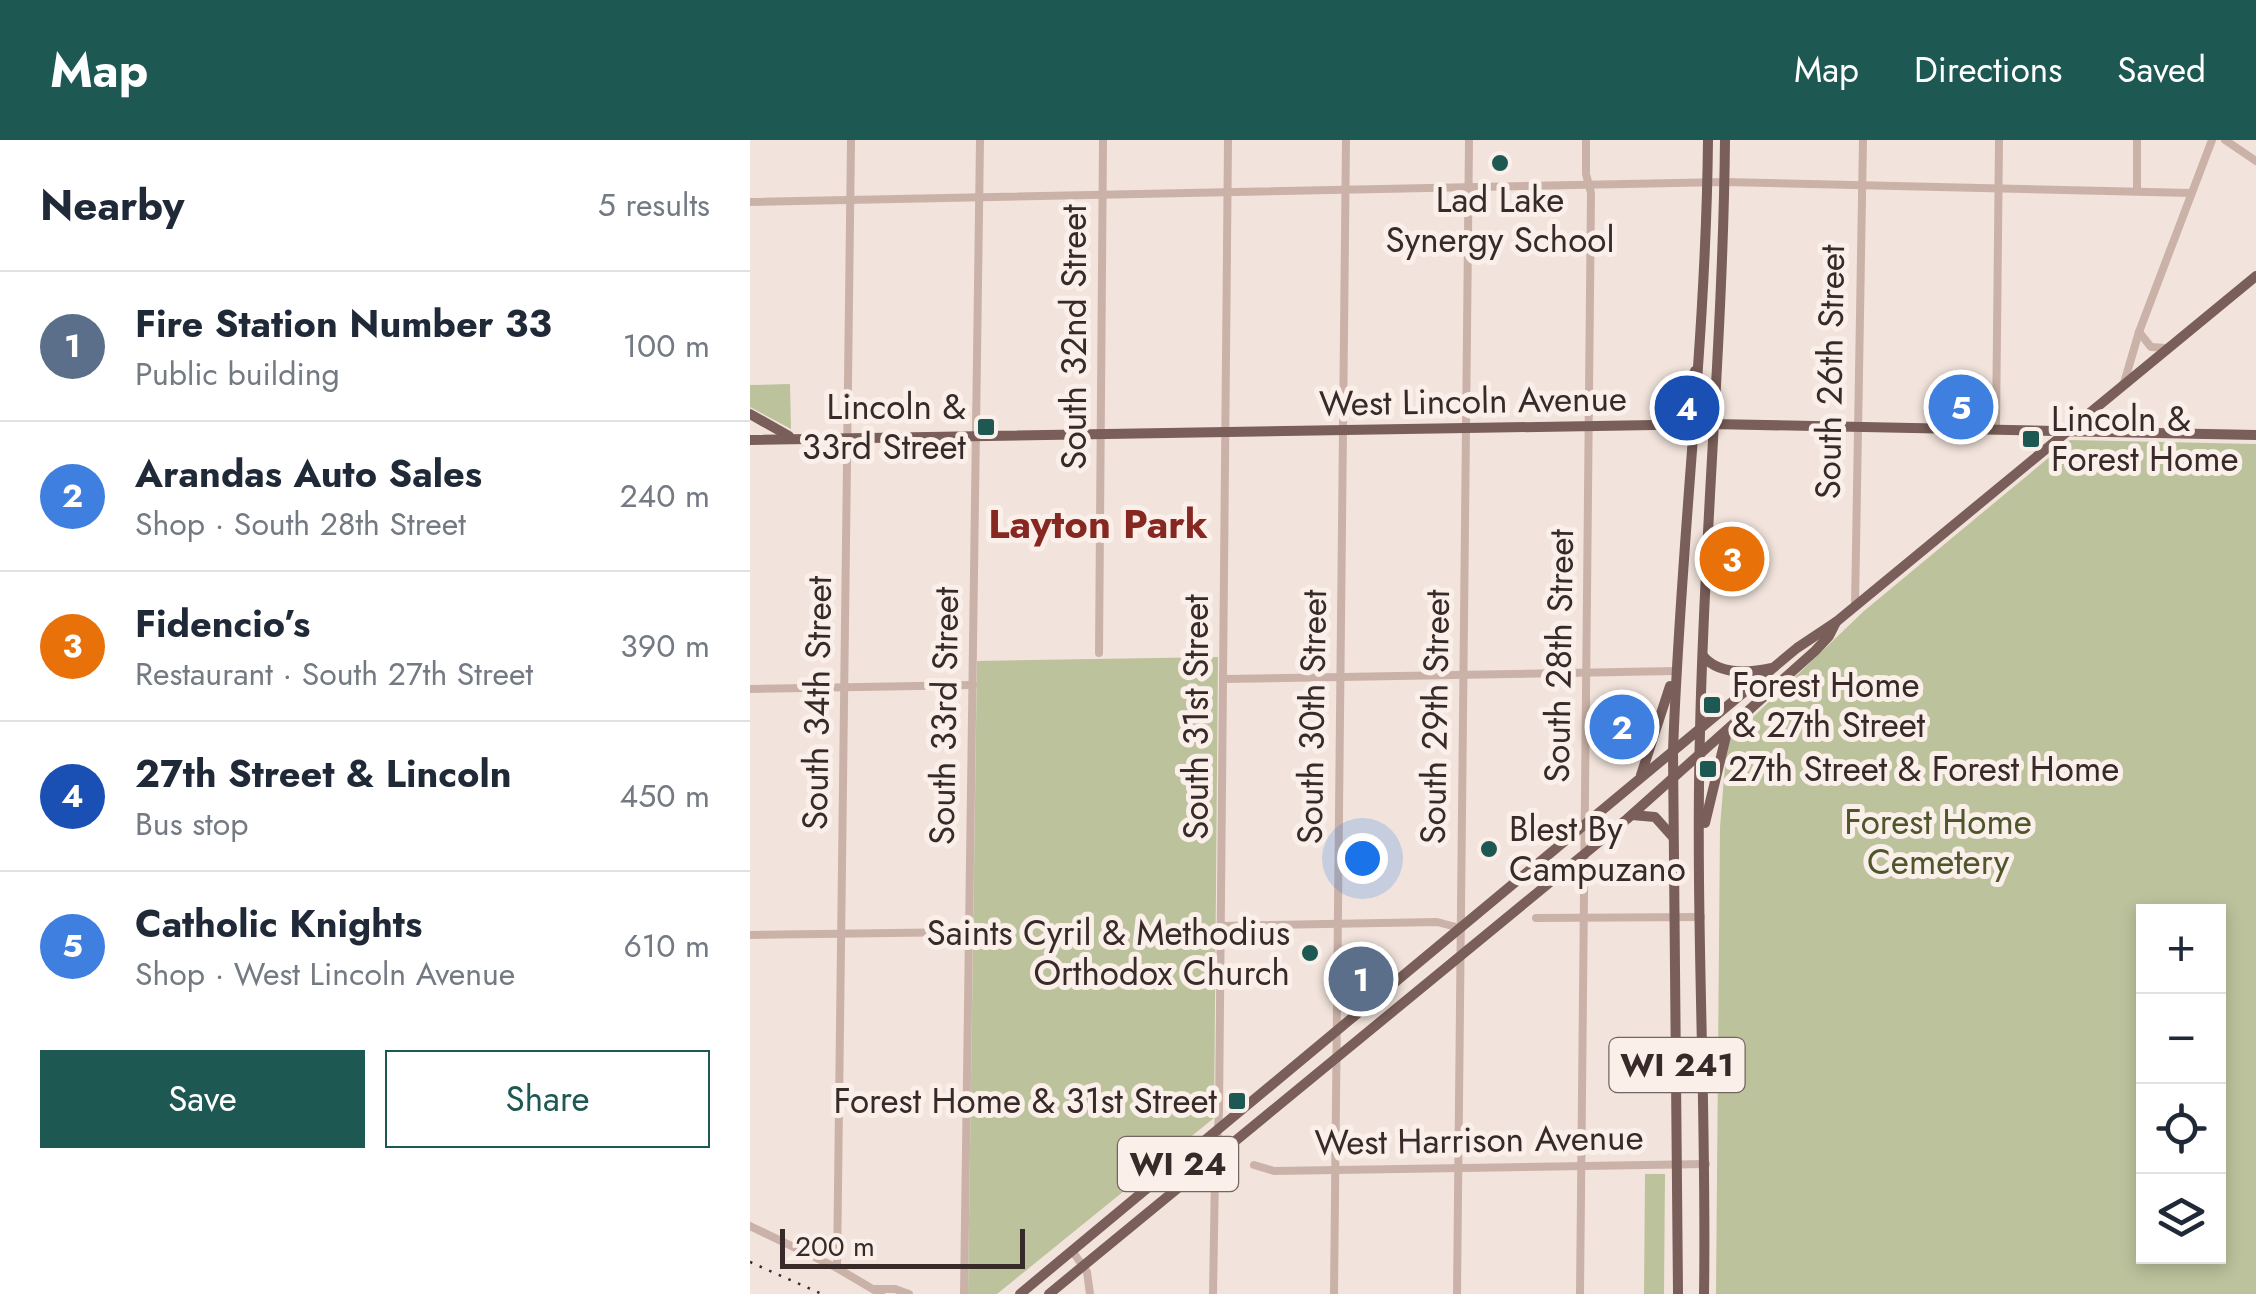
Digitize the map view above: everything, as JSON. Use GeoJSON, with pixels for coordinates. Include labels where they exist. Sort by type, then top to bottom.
{"type":"FeatureCollection","features":[{"type":"Feature","properties":{"kind":"main road"},"geometry":{"type":"LineString","coordinates":[[1673,752],[1675,671],[1707,259],[1708,140]]}},
{"type":"Feature","properties":{"kind":"main road"},"geometry":{"type":"LineString","coordinates":[[1700,728],[1726,140]]}},
{"type":"Feature","properties":{"kind":"main road"},"geometry":{"type":"LineString","coordinates":[[1700,728],[1812,635],[1856,606],[2256,276]]}},
{"type":"Feature","properties":{"kind":"main road"},"geometry":{"type":"LineString","coordinates":[[1671,425],[1700,361]]}},
{"type":"Feature","properties":{"kind":"main road"},"geometry":{"type":"LineString","coordinates":[[750,414],[781,433],[800,439]]}},
{"type":"Feature","properties":{"kind":"main road","name":"West Lincoln Avenue"},"geometry":{"type":"LineString","coordinates":[[750,440],[1712,424],[2256,435]]}},
{"type":"Feature","properties":{"kind":"main road"},"geometry":{"type":"LineString","coordinates":[[1700,756],[1815,651],[1836,622]]}},
{"type":"Feature","properties":{"kind":"main road"},"geometry":{"type":"LineString","coordinates":[[1703,656],[1710,665],[1724,670],[1773,668]]}},
{"type":"Feature","properties":{"kind":"main road"},"geometry":{"type":"LineString","coordinates":[[1640,778],[1675,671]]}},
{"type":"Feature","properties":{"kind":"main road","name":"WI 24"},"geometry":{"type":"LineString","coordinates":[[1020,1294],[1700,728]]}},
{"type":"Feature","properties":{"kind":"main road","name":"WI 241"},"geometry":{"type":"LineString","coordinates":[[1700,728],[1704,1294]]}},
{"type":"Feature","properties":{"kind":"main road"},"geometry":{"type":"LineString","coordinates":[[1700,843],[1728,728]]}},
{"type":"Feature","properties":{"kind":"main road","name":"WI 241"},"geometry":{"type":"LineString","coordinates":[[1673,752],[1678,1294]]}},
{"type":"Feature","properties":{"kind":"main road","name":"WI 24"},"geometry":{"type":"LineString","coordinates":[[1049,1294],[1700,756]]}},
{"type":"Feature","properties":{"kind":"main road"},"geometry":{"type":"LineString","coordinates":[[1631,815],[1655,817],[1672,836]]}},
{"type":"Feature","properties":{"kind":"street","name":"South 34th Street"},"geometry":{"type":"LineString","coordinates":[[837,1268],[851,140]]}},
{"type":"Feature","properties":{"kind":"street","name":"South 33rd Street"},"geometry":{"type":"LineString","coordinates":[[964,1294],[980,140]]}},
{"type":"Feature","properties":{"kind":"street","name":"South 32nd Street"},"geometry":{"type":"LineString","coordinates":[[1099,654],[1103,140]]}},
{"type":"Feature","properties":{"kind":"street","name":"South 31st Street"},"geometry":{"type":"LineString","coordinates":[[1214,1294],[1222,926],[1228,140]]}},
{"type":"Feature","properties":{"kind":"street","name":"South 30th Street"},"geometry":{"type":"LineString","coordinates":[[1334,1294],[1346,140]]}},
{"type":"Feature","properties":{"kind":"street","name":"South 29th Street"},"geometry":{"type":"LineString","coordinates":[[1456,1294],[1469,140]]}},
{"type":"Feature","properties":{"kind":"street","name":"South 28th Street"},"geometry":{"type":"LineString","coordinates":[[1580,1294],[1591,194],[1586,140]]}},
{"type":"Feature","properties":{"kind":"street","name":"South 26th Street"},"geometry":{"type":"LineString","coordinates":[[1856,606],[1862,140]]}},
{"type":"Feature","properties":{"kind":"street"},"geometry":{"type":"LineString","coordinates":[[1996,429],[1999,140]]}},
{"type":"Feature","properties":{"kind":"street"},"geometry":{"type":"LineString","coordinates":[[2137,140],[2137,192]]}},
{"type":"Feature","properties":{"kind":"street"},"geometry":{"type":"LineString","coordinates":[[2124,382],[2212,140]]}},
{"type":"Feature","properties":{"kind":"street"},"geometry":{"type":"LineString","coordinates":[[2225,140],[2256,161]]}},
{"type":"Feature","properties":{"kind":"street"},"geometry":{"type":"LineString","coordinates":[[750,202],[1725,182],[2192,193]]}},
{"type":"Feature","properties":{"kind":"street"},"geometry":{"type":"LineString","coordinates":[[2139,332],[2151,348],[2166,348]]}},
{"type":"Feature","properties":{"kind":"street"},"geometry":{"type":"LineString","coordinates":[[1224,680],[1675,671]]}},
{"type":"Feature","properties":{"kind":"street"},"geometry":{"type":"LineString","coordinates":[[750,689],[973,684]]}},
{"type":"Feature","properties":{"kind":"street"},"geometry":{"type":"LineString","coordinates":[[1536,918],[1701,916]]}},
{"type":"Feature","properties":{"kind":"street"},"geometry":{"type":"LineString","coordinates":[[1222,926],[1437,922],[1460,928]]}},
{"type":"Feature","properties":{"kind":"street"},"geometry":{"type":"LineString","coordinates":[[750,935],[968,932]]}},
{"type":"Feature","properties":{"kind":"street","name":"West Harrison Avenue"},"geometry":{"type":"LineString","coordinates":[[1254,1165],[1267,1171],[1706,1164]]}},
{"type":"Feature","properties":{"kind":"street"},"geometry":{"type":"LineString","coordinates":[[750,1226],[877,1292],[895,1289],[910,1294]]}},
{"type":"Feature","properties":{"kind":"street"},"geometry":{"type":"LineString","coordinates":[[1073,1252],[1084,1265],[1090,1294]]}},
{"type":"Feature","properties":{"kind":"green space"},"geometry":{"type":"Polygon","coordinates":[[[790,384],[791,429],[750,407],[750,385],[790,384]]]}},
{"type":"Feature","properties":{"kind":"green space","name":"Forest Home Cemetery"},"geometry":{"type":"Polygon","coordinates":[[[2070,440],[2256,444],[2256,1294],[1716,1294],[1720,827],[1727,742],[1864,611],[2070,440]]]}},
{"type":"Feature","properties":{"kind":"green space"},"geometry":{"type":"Polygon","coordinates":[[[1218,657],[1214,1118],[997,1294],[968,1294],[977,661],[1218,657]]]}},
{"type":"Feature","properties":{"kind":"green space"},"geometry":{"type":"Polygon","coordinates":[[[1645,1174],[1665,1174],[1664,1294],[1644,1294],[1645,1174]]]}},
{"type":"Feature","properties":{"kind":"railway"},"geometry":{"type":"LineString","coordinates":[[750,1262],[822,1294]]}},
{"type":"Feature","properties":{"kind":"place","name":"Lad Lake Synergy School"},"geometry":{"type":"Point","coordinates":[1500,163]}},
{"type":"Feature","properties":{"kind":"place","name":"Catholic Knights"},"geometry":{"type":"Point","coordinates":[1961,407]}},
{"type":"Feature","properties":{"kind":"place","name":"27th Street & Lincoln"},"geometry":{"type":"Point","coordinates":[1687,408]}},
{"type":"Feature","properties":{"kind":"place","name":"Lincoln & 33rd Street"},"geometry":{"type":"Point","coordinates":[986,427]}},
{"type":"Feature","properties":{"kind":"place","name":"Lincoln & Forest Home"},"geometry":{"type":"Point","coordinates":[2031,439]}},
{"type":"Feature","properties":{"kind":"place","name":"Fidencio’s"},"geometry":{"type":"Point","coordinates":[1732,559]}},
{"type":"Feature","properties":{"kind":"place","name":"Forest Home & 27th Street"},"geometry":{"type":"Point","coordinates":[1712,705]}},
{"type":"Feature","properties":{"kind":"place","name":"Arandas Auto Sales"},"geometry":{"type":"Point","coordinates":[1622,727]}},
{"type":"Feature","properties":{"kind":"place","name":"27th Street & Forest Home"},"geometry":{"type":"Point","coordinates":[1708,769]}},
{"type":"Feature","properties":{"kind":"place","name":"Blest By Campuzano"},"geometry":{"type":"Point","coordinates":[1489,849]}},
{"type":"Feature","properties":{"kind":"place","name":"Saints Cyril & Methodius Orthodox Church"},"geometry":{"type":"Point","coordinates":[1310,953]}},
{"type":"Feature","properties":{"kind":"place","name":"Fire Station Number 33"},"geometry":{"type":"Point","coordinates":[1361,979]}},
{"type":"Feature","properties":{"kind":"place","name":"Forest Home & 31st Street"},"geometry":{"type":"Point","coordinates":[1237,1101]}},
{"type":"Feature","properties":{"kind":"district","name":"Layton Park"},"geometry":{"type":"Point","coordinates":[1098,524]}}]}
